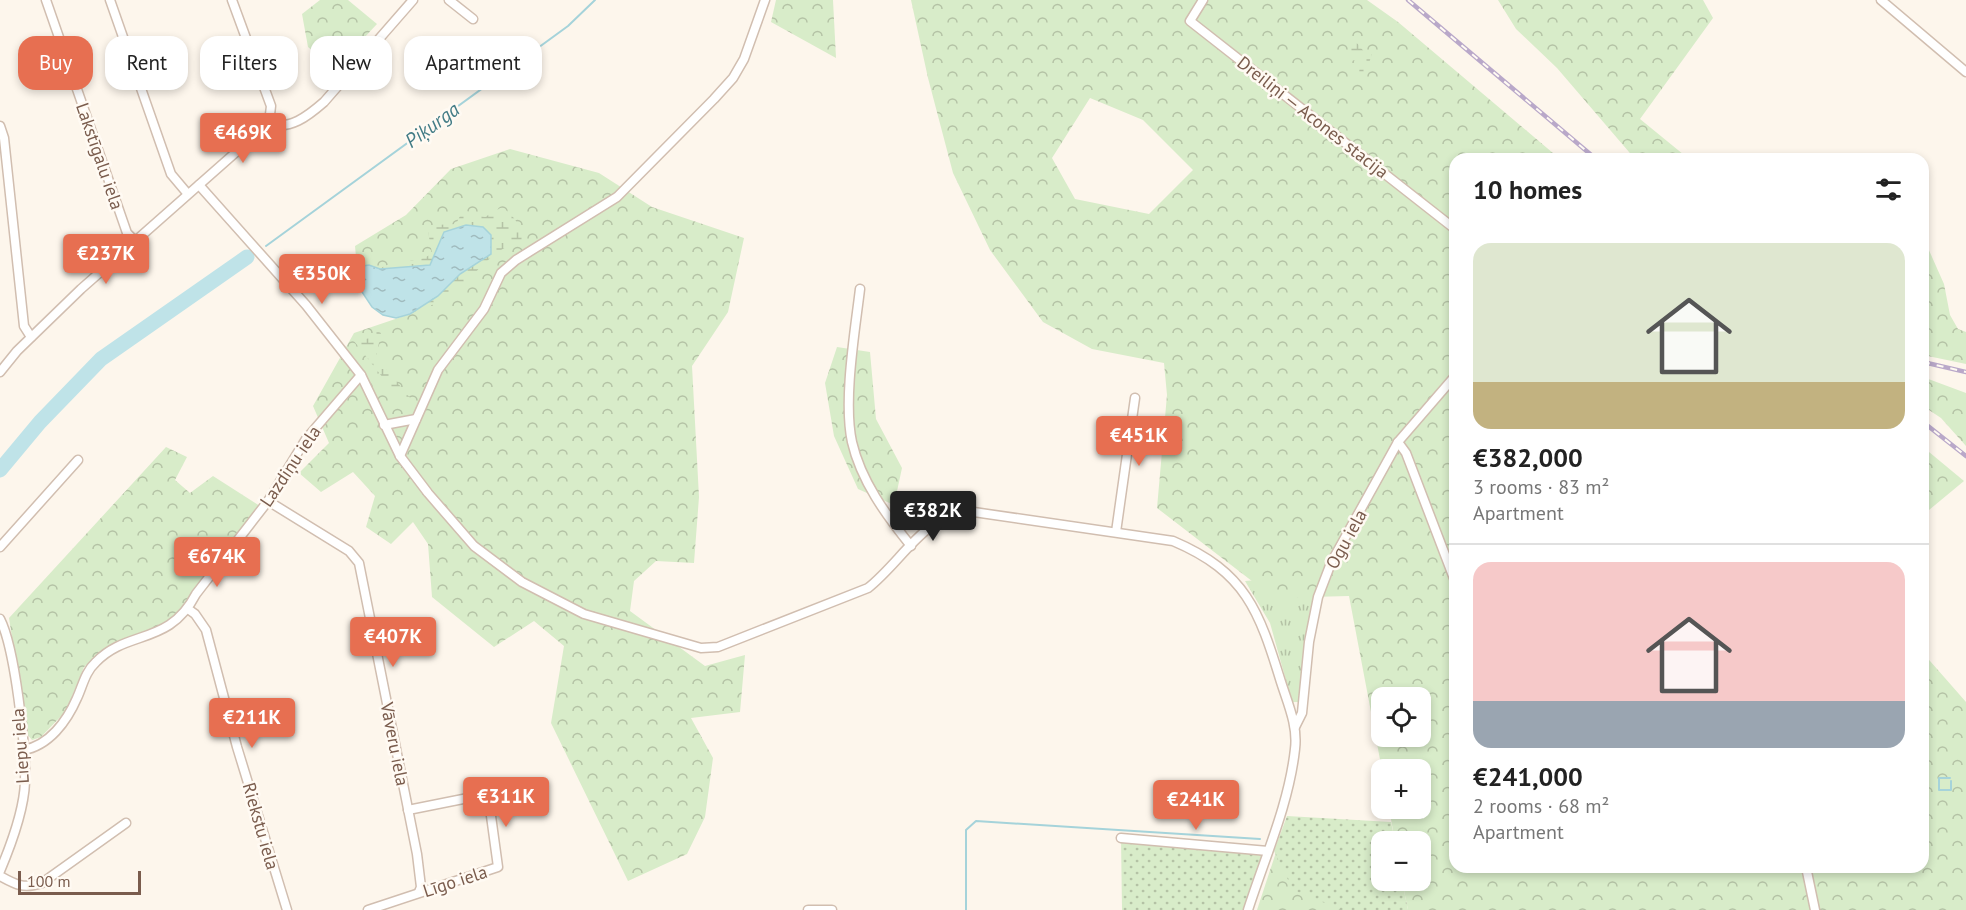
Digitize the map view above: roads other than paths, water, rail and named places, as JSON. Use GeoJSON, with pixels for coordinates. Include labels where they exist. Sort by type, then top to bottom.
{"type":"FeatureCollection","features":[{"type":"Feature","properties":{"kind":"street","name":"Lakstīgalu iela"},"geometry":{"type":"LineString","coordinates":[[46,0],[127,233],[135,242]]}},
{"type":"Feature","properties":{"kind":"street"},"geometry":{"type":"LineString","coordinates":[[110,0],[171,174],[187,193]]}},
{"type":"Feature","properties":{"kind":"street"},"geometry":{"type":"LineString","coordinates":[[0,372],[31,337],[187,193],[268,123],[271,106],[232,0]]}},
{"type":"Feature","properties":{"kind":"street"},"geometry":{"type":"LineString","coordinates":[[268,123],[277,127],[309,116],[324,102],[413,0]]}},
{"type":"Feature","properties":{"kind":"street"},"geometry":{"type":"LineString","coordinates":[[449,0],[473,20]]}},
{"type":"Feature","properties":{"kind":"street"},"geometry":{"type":"LineString","coordinates":[[400,456],[438,370],[484,309],[501,273],[516,260],[616,197],[714,99],[733,78],[744,59],[765,0]]}},
{"type":"Feature","properties":{"kind":"street","name":"Dreiliņi — Acones stacija"},"geometry":{"type":"LineString","coordinates":[[1203,0],[1190,21],[1449,224]]}},
{"type":"Feature","properties":{"kind":"street"},"geometry":{"type":"LineString","coordinates":[[1881,0],[1966,72]]}},
{"type":"Feature","properties":{"kind":"street"},"geometry":{"type":"LineString","coordinates":[[0,126],[5,148],[24,326],[31,337]]}},
{"type":"Feature","properties":{"kind":"street"},"geometry":{"type":"LineString","coordinates":[[199,185],[306,305],[361,375],[400,456],[474,546],[522,582],[584,614],[686,646],[718,647],[853,596],[883,576],[934,522],[950,514],[967,511],[1173,541],[1200,552],[1236,582],[1257,610],[1295,727],[1291,775],[1248,910]]}},
{"type":"Feature","properties":{"kind":"street"},"geometry":{"type":"LineString","coordinates":[[860,289],[850,400],[852,440],[873,494],[911,546]]}},
{"type":"Feature","properties":{"kind":"street","name":"Lazdiņu iela"},"geometry":{"type":"LineString","coordinates":[[22,750],[41,744],[61,725],[78,698],[88,669],[102,656],[110,650],[164,630],[188,609],[196,594],[268,501],[306,439],[361,375]]}},
{"type":"Feature","properties":{"kind":"street","name":"Ogu iela"},"geometry":{"type":"LineString","coordinates":[[1295,727],[1302,713],[1309,642],[1322,584],[1330,563],[1398,442],[1449,383]]}},
{"type":"Feature","properties":{"kind":"street"},"geometry":{"type":"LineString","coordinates":[[1116,532],[1135,398]]}},
{"type":"Feature","properties":{"kind":"street"},"geometry":{"type":"LineString","coordinates":[[384,425],[416,419]]}},
{"type":"Feature","properties":{"kind":"street"},"geometry":{"type":"LineString","coordinates":[[1398,442],[1406,453],[1449,561]]}},
{"type":"Feature","properties":{"kind":"street"},"geometry":{"type":"LineString","coordinates":[[0,547],[78,460]]}},
{"type":"Feature","properties":{"kind":"street","name":"Vāveru iela"},"geometry":{"type":"LineString","coordinates":[[268,501],[349,551],[359,563],[419,870],[419,892]]}},
{"type":"Feature","properties":{"kind":"street","name":"Riekstu iela"},"geometry":{"type":"LineString","coordinates":[[188,609],[195,614],[206,630],[238,750],[287,910]]}},
{"type":"Feature","properties":{"kind":"street","name":"Liepu iela"},"geometry":{"type":"LineString","coordinates":[[0,619],[6,632],[13,667],[22,750],[23,791],[0,871]]}},
{"type":"Feature","properties":{"kind":"street","name":"Līgo iela"},"geometry":{"type":"LineString","coordinates":[[368,910],[498,867],[488,794],[408,810]]}},
{"type":"Feature","properties":{"kind":"street"},"geometry":{"type":"LineString","coordinates":[[0,876],[28,888],[42,883],[126,823]]}},
{"type":"Feature","properties":{"kind":"street"},"geometry":{"type":"LineString","coordinates":[[1121,838],[1268,851]]}},
{"type":"Feature","properties":{"kind":"street"},"geometry":{"type":"LineString","coordinates":[[1807,873],[1815,910]]}},
{"type":"Feature","properties":{"kind":"street"},"geometry":{"type":"LineString","coordinates":[[808,910],[832,910]]}},
{"type":"Feature","properties":{"kind":"water"},"geometry":{"type":"Polygon","coordinates":[[[466,225],[483,227],[491,235],[491,254],[460,274],[438,296],[410,314],[396,318],[383,315],[372,307],[356,283],[354,277],[357,267],[369,265],[380,269],[430,265],[444,232],[466,225]]]}},
{"type":"Feature","properties":{"kind":"waterway","name":"Piķurga"},"geometry":{"type":"LineString","coordinates":[[266,246],[568,26],[595,0]]}},
{"type":"Feature","properties":{"kind":"waterway","name":"Piķurga"},"geometry":{"type":"LineString","coordinates":[[0,470],[40,422],[101,359],[247,257]]}},
{"type":"Feature","properties":{"kind":"waterway"},"geometry":{"type":"LineString","coordinates":[[1950,778],[1939,778],[1939,790],[1951,790],[1951,781]]}},
{"type":"Feature","properties":{"kind":"waterway"},"geometry":{"type":"LineString","coordinates":[[966,910],[966,830],[976,821],[1260,839]]}},
{"type":"Feature","properties":{"kind":"railway"},"geometry":{"type":"LineString","coordinates":[[1408,0],[1589,153]]}},
{"type":"Feature","properties":{"kind":"railway"},"geometry":{"type":"LineString","coordinates":[[1929,363],[1966,372]]}},
{"type":"Feature","properties":{"kind":"railway"},"geometry":{"type":"LineString","coordinates":[[1929,427],[1966,456]]}}]}
